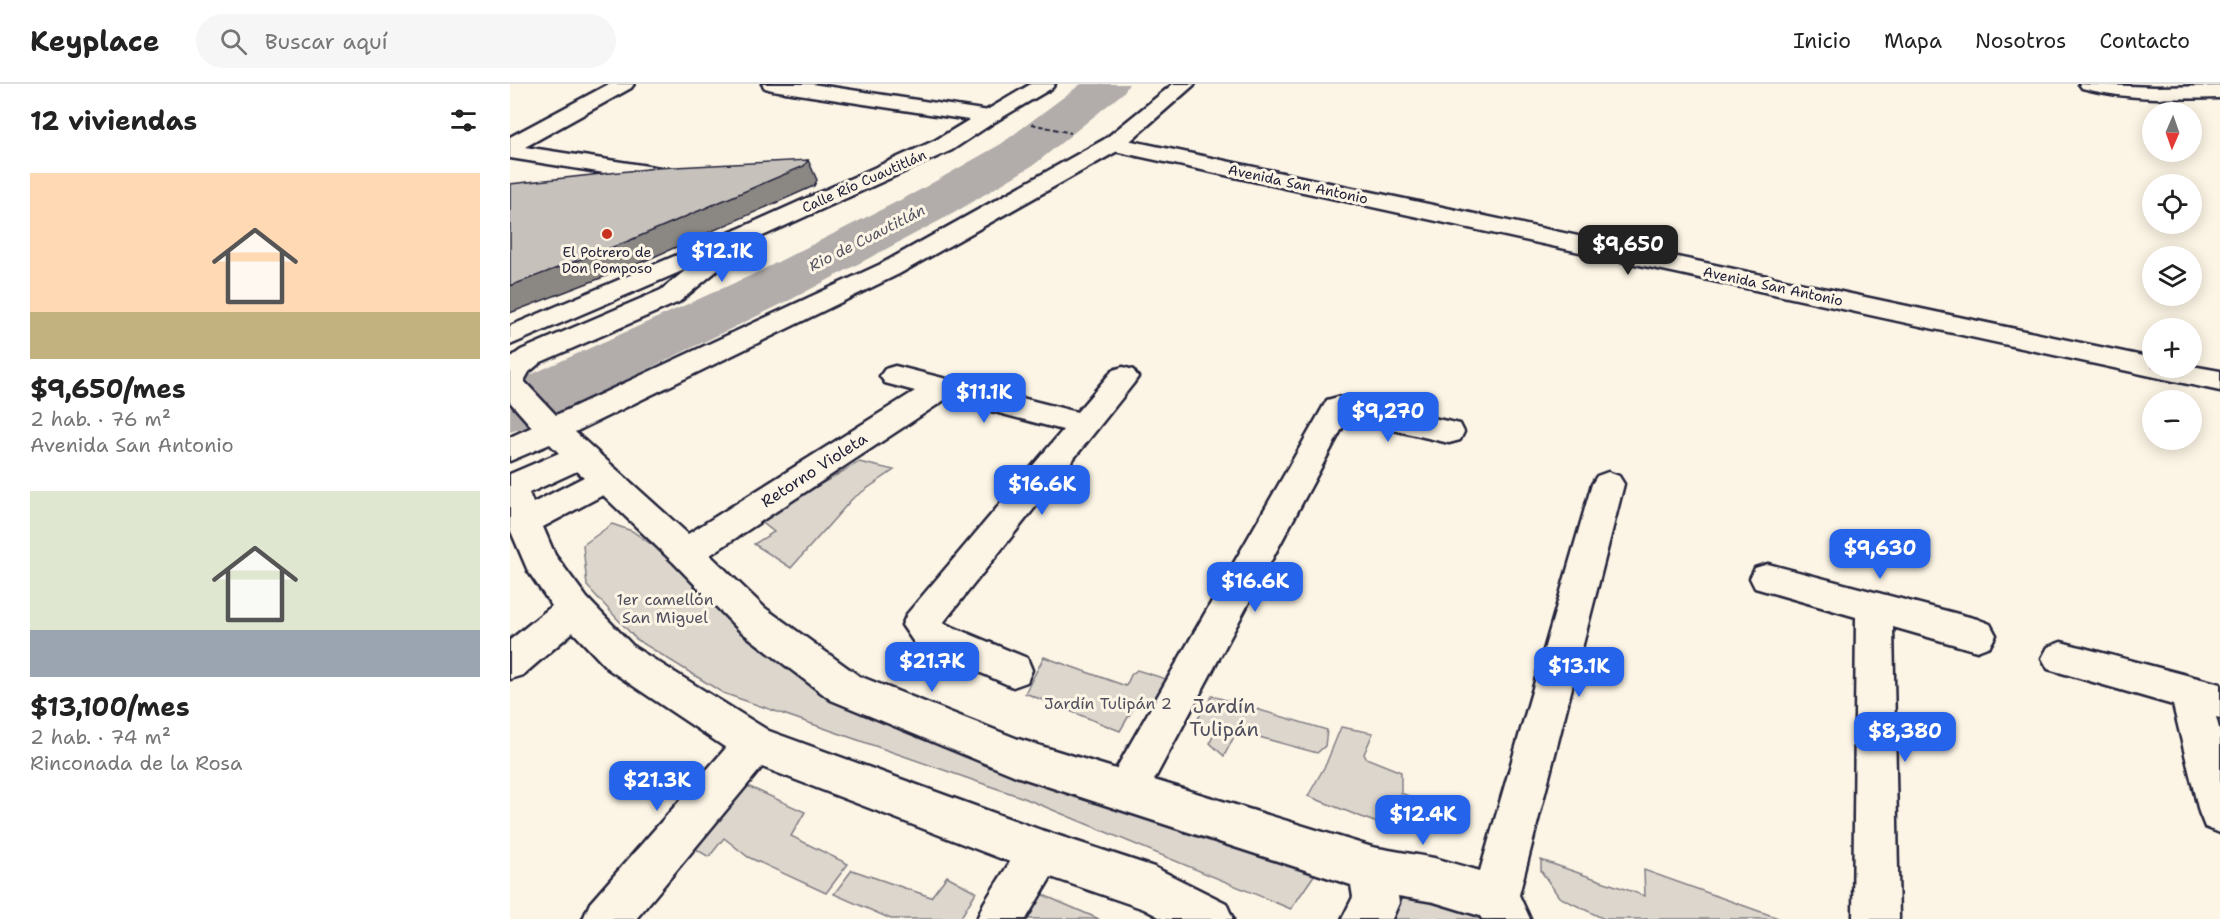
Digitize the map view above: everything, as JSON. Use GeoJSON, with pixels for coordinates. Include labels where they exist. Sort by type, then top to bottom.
{"type":"FeatureCollection","features":[{"type":"Feature","properties":{"kind":"street"},"geometry":{"type":"LineString","coordinates":[[510,149],[624,84]]}},
{"type":"Feature","properties":{"kind":"street"},"geometry":{"type":"LineString","coordinates":[[772,84],[989,117]]}},
{"type":"Feature","properties":{"kind":"street","name":"Calle Río Cuautitlán"},"geometry":{"type":"LineString","coordinates":[[510,336],[745,235],[944,145],[1045,84]]}},
{"type":"Feature","properties":{"kind":"street"},"geometry":{"type":"LineString","coordinates":[[510,450],[549,427],[890,269],[1113,144],[1185,84]]}},
{"type":"Feature","properties":{"kind":"street"},"geometry":{"type":"LineString","coordinates":[[2089,84],[2114,90],[2143,93],[2212,90]]}},
{"type":"Feature","properties":{"kind":"street","name":"Avenida San Antonio"},"geometry":{"type":"LineString","coordinates":[[1113,144],[2142,364]]}},
{"type":"Feature","properties":{"kind":"street"},"geometry":{"type":"LineString","coordinates":[[510,149],[696,180]]}},
{"type":"Feature","properties":{"kind":"street"},"geometry":{"type":"LineString","coordinates":[[745,235],[670,296],[531,356],[517,367],[510,382],[549,427],[686,553],[752,620],[845,688],[1016,757],[1372,869],[1445,883],[1501,908],[1608,484]]}},
{"type":"Feature","properties":{"kind":"street"},"geometry":{"type":"LineString","coordinates":[[895,376],[1085,425]]}},
{"type":"Feature","properties":{"kind":"street"},"geometry":{"type":"LineString","coordinates":[[1013,670],[928,633],[920,625],[1123,377]]}},
{"type":"Feature","properties":{"kind":"street","name":"Avenida San Antonio"},"geometry":{"type":"LineString","coordinates":[[2202,377],[2220,381]]}},
{"type":"Feature","properties":{"kind":"street","name":"Retorno Violeta"},"geometry":{"type":"LineString","coordinates":[[686,553],[941,388]]}},
{"type":"Feature","properties":{"kind":"street"},"geometry":{"type":"LineString","coordinates":[[1125,793],[1338,407],[1449,432]]}},
{"type":"Feature","properties":{"kind":"street"},"geometry":{"type":"LineString","coordinates":[[594,467],[515,499],[540,561],[574,609],[621,658],[755,745],[1041,852],[1154,890],[1210,919]]}},
{"type":"Feature","properties":{"kind":"street"},"geometry":{"type":"LineString","coordinates":[[1768,578],[1977,635]]}},
{"type":"Feature","properties":{"kind":"street"},"geometry":{"type":"LineString","coordinates":[[1874,607],[1876,919]]}},
{"type":"Feature","properties":{"kind":"street"},"geometry":{"type":"LineString","coordinates":[[510,663],[574,609]]}},
{"type":"Feature","properties":{"kind":"street"},"geometry":{"type":"LineString","coordinates":[[2061,658],[2205,697],[2220,812]]}},
{"type":"Feature","properties":{"kind":"street"},"geometry":{"type":"LineString","coordinates":[[606,919],[755,745]]}},
{"type":"Feature","properties":{"kind":"street"},"geometry":{"type":"LineString","coordinates":[[1000,919],[1041,852]]}},
{"type":"Feature","properties":{"kind":"street"},"geometry":{"type":"LineString","coordinates":[[1365,919],[1376,903],[1372,869]]}},
{"type":"Feature","properties":{"kind":"path"},"geometry":{"type":"LineString","coordinates":[[1023,122],[1077,135]]}},
{"type":"Feature","properties":{"kind":"green space"},"geometry":{"type":"Polygon","coordinates":[[[859,462],[894,470],[852,499],[791,568],[754,544],[774,532],[759,520],[859,462]]]}},
{"type":"Feature","properties":{"kind":"green space","name":"1er camellón San Miguel"},"geometry":{"type":"Polygon","coordinates":[[[612,524],[632,531],[661,551],[812,673],[1321,865],[1291,909],[1024,798],[723,693],[636,639],[587,586],[583,545],[612,524]]]}},
{"type":"Feature","properties":{"kind":"green space","name":"Jardín Tulipán 2"},"geometry":{"type":"Polygon","coordinates":[[[1044,657],[1126,686],[1131,675],[1137,670],[1179,683],[1160,711],[1137,702],[1120,731],[1025,693],[1044,657]]]}},
{"type":"Feature","properties":{"kind":"green space","name":"Jardín Tulipán"},"geometry":{"type":"Polygon","coordinates":[[[1212,696],[1327,730],[1325,746],[1317,753],[1237,731],[1224,756],[1210,743],[1215,731],[1194,725],[1212,696]]]}},
{"type":"Feature","properties":{"kind":"green space"},"geometry":{"type":"Polygon","coordinates":[[[1341,727],[1373,733],[1364,754],[1366,758],[1401,772],[1401,793],[1460,817],[1387,827],[1308,796],[1326,764],[1341,727]]]}},
{"type":"Feature","properties":{"kind":"green space"},"geometry":{"type":"Polygon","coordinates":[[[743,784],[805,812],[791,836],[848,864],[826,893],[748,857],[724,838],[709,857],[686,843],[743,784]]]}},
{"type":"Feature","properties":{"kind":"green space"},"geometry":{"type":"Polygon","coordinates":[[[1541,860],[1645,896],[1644,870],[1781,919],[1604,919],[1559,897],[1541,871],[1541,860]]]}},
{"type":"Feature","properties":{"kind":"green space"},"geometry":{"type":"Polygon","coordinates":[[[852,870],[931,897],[947,876],[976,892],[960,919],[891,919],[834,894],[852,870]]]}},
{"type":"Feature","properties":{"kind":"green space"},"geometry":{"type":"Polygon","coordinates":[[[1433,889],[1482,910],[1483,919],[1377,919],[1386,905],[1433,889]]]}},
{"type":"Feature","properties":{"kind":"green space"},"geometry":{"type":"Polygon","coordinates":[[[1034,891],[1099,919],[1018,919],[1034,891]]]}},
{"type":"Feature","properties":{"kind":"building"},"geometry":{"type":"Polygon","coordinates":[[[808,160],[804,166],[626,242],[510,286],[510,184],[656,168],[808,160]]]}},
{"type":"Feature","properties":{"kind":"waterway","name":"Rio de Cuautitlán"},"geometry":{"type":"LineString","coordinates":[[510,410],[772,287],[936,202],[1018,154],[1108,84]]}},
{"type":"Feature","properties":{"kind":"place","name":"El Potrero de Don Pomposo"},"geometry":{"type":"Point","coordinates":[607,234]}}]}
